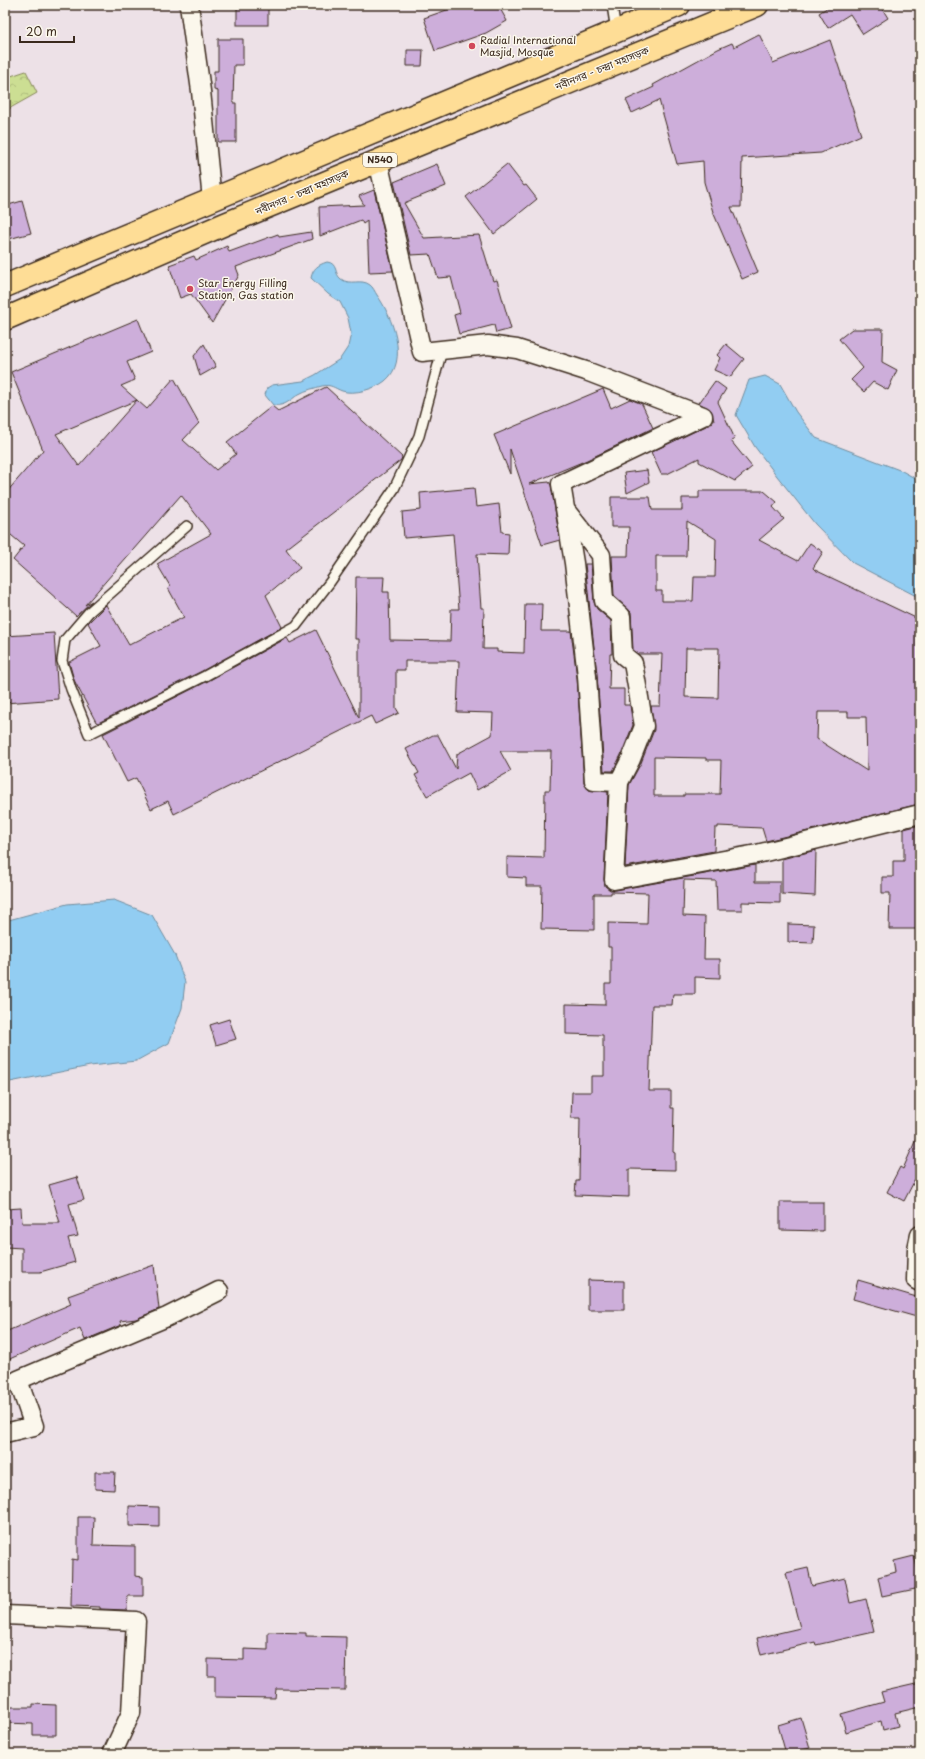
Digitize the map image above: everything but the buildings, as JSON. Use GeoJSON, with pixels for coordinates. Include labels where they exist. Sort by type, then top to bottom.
{"type":"FeatureCollection","features":[{"type":"Feature","properties":{"kind":"highway"},"geometry":{"type":"LineString","coordinates":[[5,286],[679,5]]}},
{"type":"Feature","properties":{"kind":"highway","name":"নবীনগর - চন্দ্রা মহাসড়ক"},"geometry":{"type":"LineString","coordinates":[[5,319],[225,224],[757,5]]}},
{"type":"Feature","properties":{"kind":"street"},"geometry":{"type":"LineString","coordinates":[[189,5],[201,91],[212,200]]}},
{"type":"Feature","properties":{"kind":"street"},"geometry":{"type":"LineString","coordinates":[[378,161],[422,352],[488,345],[517,349],[586,371],[703,416],[561,484],[574,563],[587,676],[594,781],[619,782]]}},
{"type":"Feature","properties":{"kind":"street"},"geometry":{"type":"LineString","coordinates":[[565,510],[601,555],[604,601],[621,616],[623,655],[633,663],[644,726],[631,759],[619,782],[614,880],[757,854],[920,814]]}},
{"type":"Feature","properties":{"kind":"street"},"geometry":{"type":"LineString","coordinates":[[920,1235],[917,1249],[916,1280],[920,1282]]}},
{"type":"Feature","properties":{"kind":"street"},"geometry":{"type":"LineString","coordinates":[[5,1433],[34,1426],[18,1380],[167,1317],[219,1291]]}},
{"type":"Feature","properties":{"kind":"street"},"geometry":{"type":"LineString","coordinates":[[5,1615],[136,1621],[131,1713],[112,1754]]}},
{"type":"Feature","properties":{"kind":"lane"},"geometry":{"type":"LineString","coordinates":[[612,5],[616,31]]}},
{"type":"Feature","properties":{"kind":"lane"},"geometry":{"type":"LineString","coordinates":[[187,526],[89,612],[65,640],[62,661],[89,734],[204,676],[296,626],[330,582],[394,489],[419,436],[442,350]]}},
{"type":"Feature","properties":{"kind":"green space"},"geometry":{"type":"Polygon","coordinates":[[[26,71],[37,93],[5,111],[5,78],[26,71]]]}},
{"type":"Feature","properties":{"kind":"water"},"geometry":{"type":"Polygon","coordinates":[[[327,262],[333,264],[337,274],[344,281],[363,282],[367,283],[373,288],[383,304],[393,326],[396,338],[396,362],[392,372],[385,381],[370,389],[358,392],[347,392],[330,386],[322,386],[299,394],[284,404],[273,405],[265,395],[267,388],[272,385],[303,381],[315,375],[340,359],[348,347],[351,333],[348,318],[340,302],[328,294],[311,278],[316,267],[327,262]]]}},
{"type":"Feature","properties":{"kind":"water"},"geometry":{"type":"Polygon","coordinates":[[[765,376],[780,384],[796,412],[816,438],[902,471],[920,481],[920,598],[853,563],[815,524],[755,447],[736,415],[749,380],[765,376]]]}},
{"type":"Feature","properties":{"kind":"water"},"geometry":{"type":"Polygon","coordinates":[[[114,900],[152,915],[175,955],[185,982],[182,1008],[169,1043],[136,1061],[90,1066],[5,1083],[5,921],[67,904],[114,900]]]}},
{"type":"Feature","properties":{"kind":"place","name":"Radial International Masjid, Mosque"},"geometry":{"type":"Point","coordinates":[472,46]}},
{"type":"Feature","properties":{"kind":"place","name":"Star Energy Filling Station, Gas station"},"geometry":{"type":"Point","coordinates":[190,289]}}]}
